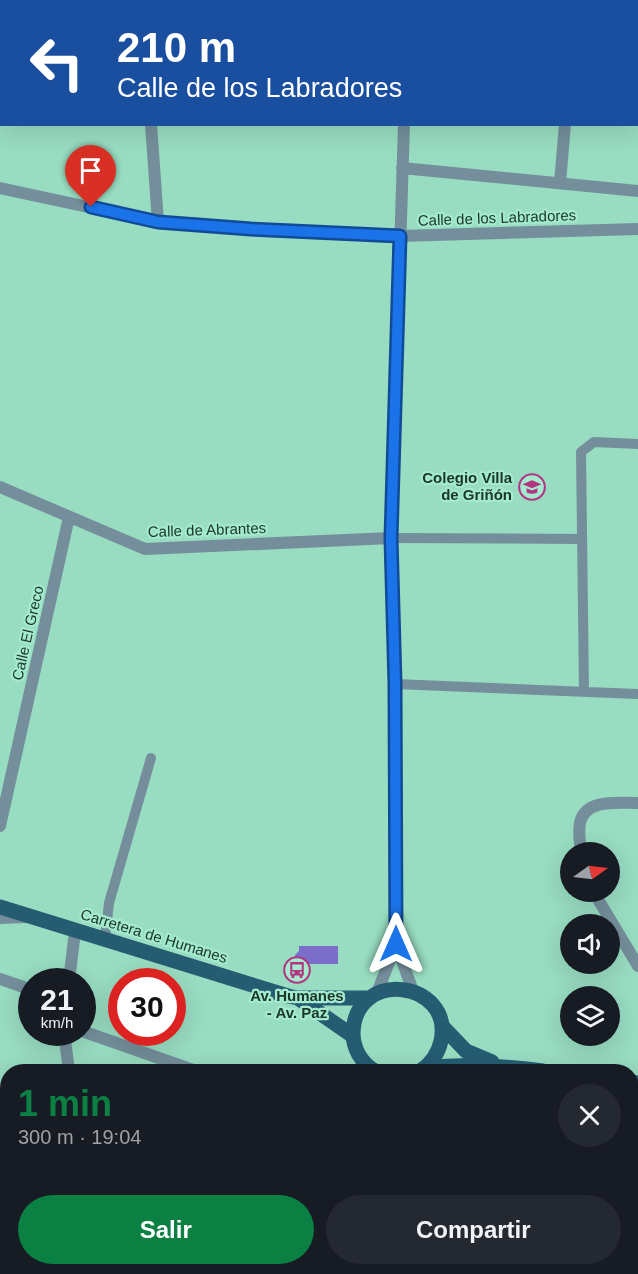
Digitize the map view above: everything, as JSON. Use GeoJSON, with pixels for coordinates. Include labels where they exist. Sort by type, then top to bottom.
{"type":"FeatureCollection","features":[{"type":"Feature","properties":{"kind":"main road","name":"Carretera de Humanes"},"geometry":{"type":"LineString","coordinates":[[0,907],[298,998],[353,1036]]}},
{"type":"Feature","properties":{"kind":"main road","name":"Carretera de Humanes"},"geometry":{"type":"LineString","coordinates":[[298,998],[373,996],[388,989],[401,988],[413,991]]}},
{"type":"Feature","properties":{"kind":"main road"},"geometry":{"type":"LineString","coordinates":[[413,991],[426,999],[436,1011],[442,1026],[466,1051],[495,1064]]}},
{"type":"Feature","properties":{"kind":"main road"},"geometry":{"type":"LineString","coordinates":[[365,1064],[356,1051],[353,1036],[354,1022],[373,996]]}},
{"type":"Feature","properties":{"kind":"main road"},"geometry":{"type":"LineString","coordinates":[[429,1064],[439,1050],[442,1026]]}},
{"type":"Feature","properties":{"kind":"street"},"geometry":{"type":"LineString","coordinates":[[151,126],[158,222]]}},
{"type":"Feature","properties":{"kind":"street"},"geometry":{"type":"LineString","coordinates":[[404,126],[391,538],[395,684],[396,944],[413,991]]}},
{"type":"Feature","properties":{"kind":"street"},"geometry":{"type":"LineString","coordinates":[[560,183],[565,126]]}},
{"type":"Feature","properties":{"kind":"street","name":"Calle de los Labradores"},"geometry":{"type":"LineString","coordinates":[[402,168],[638,191]]}},
{"type":"Feature","properties":{"kind":"street","name":"Calle de los Labradores"},"geometry":{"type":"LineString","coordinates":[[0,188],[158,222],[251,229],[400,236],[638,229]]}},
{"type":"Feature","properties":{"kind":"street","name":"Calle de Abrantes"},"geometry":{"type":"LineString","coordinates":[[0,487],[145,549],[391,538]]}},
{"type":"Feature","properties":{"kind":"street","name":"Calle El Greco"},"geometry":{"type":"LineString","coordinates":[[0,826],[69,517]]}},
{"type":"Feature","properties":{"kind":"street"},"geometry":{"type":"LineString","coordinates":[[581,842],[580,822],[589,809],[603,803],[638,803]]}},
{"type":"Feature","properties":{"kind":"street"},"geometry":{"type":"LineString","coordinates":[[600,902],[638,966]]}},
{"type":"Feature","properties":{"kind":"street"},"geometry":{"type":"LineString","coordinates":[[71,968],[75,930]]}},
{"type":"Feature","properties":{"kind":"street"},"geometry":{"type":"LineString","coordinates":[[373,996],[396,944]]}},
{"type":"Feature","properties":{"kind":"street"},"geometry":{"type":"LineString","coordinates":[[0,979],[18,985]]}},
{"type":"Feature","properties":{"kind":"street"},"geometry":{"type":"LineString","coordinates":[[96,1036],[176,1064]]}},
{"type":"Feature","properties":{"kind":"street"},"geometry":{"type":"LineString","coordinates":[[66,1046],[68,1064]]}},
{"type":"Feature","properties":{"kind":"lane"},"geometry":{"type":"LineString","coordinates":[[584,692],[581,452],[594,442],[638,444]]}},
{"type":"Feature","properties":{"kind":"lane"},"geometry":{"type":"LineString","coordinates":[[391,538],[582,539]]}},
{"type":"Feature","properties":{"kind":"lane"},"geometry":{"type":"LineString","coordinates":[[395,684],[638,694]]}},
{"type":"Feature","properties":{"kind":"lane"},"geometry":{"type":"LineString","coordinates":[[105,939],[109,903],[151,758]]}},
{"type":"Feature","properties":{"kind":"lane"},"geometry":{"type":"LineString","coordinates":[[0,919],[37,918]]}},
{"type":"Feature","properties":{"kind":"shaded area"},"geometry":{"type":"Polygon","coordinates":[[[299,946],[338,946],[338,964],[299,964],[295,955],[299,951],[299,946]]]}},
{"type":"Feature","properties":{"kind":"place","name":"Colegio Villa de Griñón"},"geometry":{"type":"Point","coordinates":[532,487]}},
{"type":"Feature","properties":{"kind":"place","name":"Av. Humanes - Av. Paz"},"geometry":{"type":"Point","coordinates":[297,970]}},
{"type":"Feature","properties":{"kind":"route"},"geometry":{"type":"LineString","coordinates":[[91,207],[158,222],[400,236],[391,538],[395,684],[396,944]]}}]}
